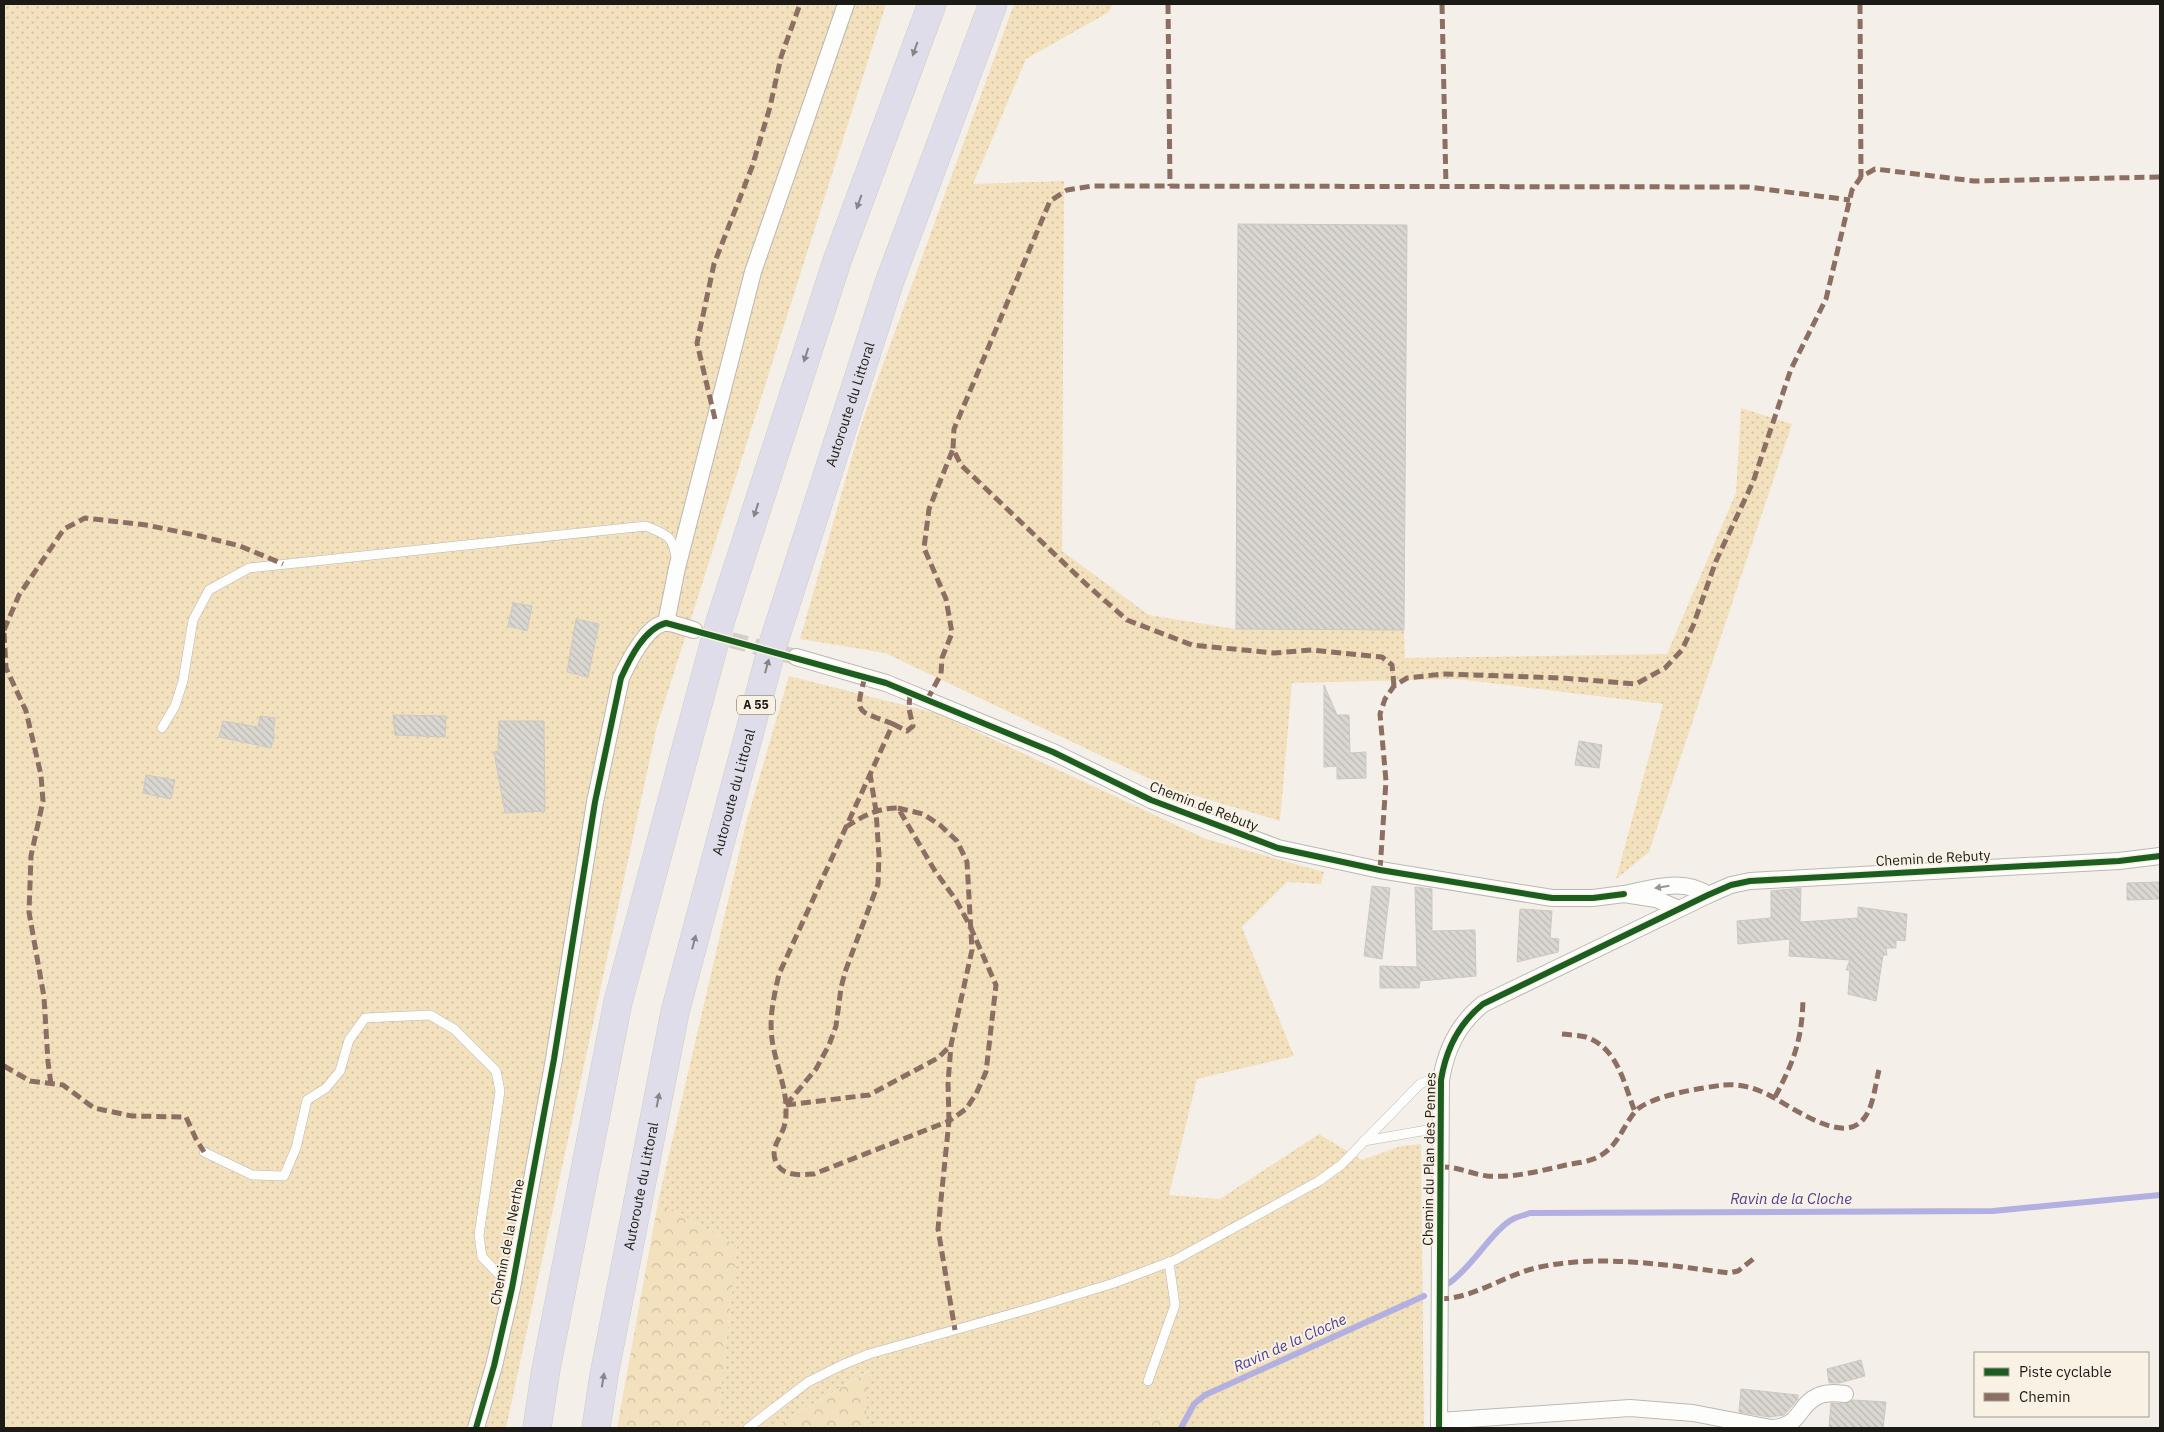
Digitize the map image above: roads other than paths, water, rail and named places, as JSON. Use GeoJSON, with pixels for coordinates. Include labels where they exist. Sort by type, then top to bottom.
{"type":"FeatureCollection","features":[{"type":"Feature","properties":{"kind":"highway"},"geometry":{"type":"LineString","coordinates":[[537,1428],[546,1369],[618,1002],[720,622],[837,261],[932,4]]}},
{"type":"Feature","properties":{"kind":"highway","name":"Autoroute du Littoral"},"geometry":{"type":"LineString","coordinates":[[596,1428],[606,1365],[675,1012],[773,644],[889,283],[993,4]]}},
{"type":"Feature","properties":{"kind":"street"},"geometry":{"type":"LineString","coordinates":[[694,630],[666,622],[677,568],[753,272],[846,4]]}},
{"type":"Feature","properties":{"kind":"street","name":"Chemin de la Nerthe"},"geometry":{"type":"LineString","coordinates":[[476,1428],[512,1288],[554,1059],[596,802],[621,678],[628,662],[646,636],[655,626],[666,622]]}},
{"type":"Feature","properties":{"kind":"street","name":"Chemin de Rebuty"},"geometry":{"type":"LineString","coordinates":[[796,656],[886,683],[1053,752],[1151,800],[1278,848],[1380,870],[1552,898],[1586,898],[1624,894],[1672,885],[1696,888],[1708,895],[1731,885],[1750,881],[2119,861],[2160,856]]}},
{"type":"Feature","properties":{"kind":"street","name":"Chemin de Rebuty"},"geometry":{"type":"LineString","coordinates":[[1624,894],[1656,899],[1679,909]]}},
{"type":"Feature","properties":{"kind":"street","name":"Chemin du Plan des Pennes"},"geometry":{"type":"LineString","coordinates":[[1439,1424],[1439,1128],[1441,1080],[1450,1042],[1473,1012],[1483,1004],[1708,895]]}},
{"type":"Feature","properties":{"kind":"street"},"geometry":{"type":"LineString","coordinates":[[1439,1424],[1630,1408],[1694,1413],[1771,1428],[1790,1424],[1816,1397],[1824,1394],[1845,1394]]}},
{"type":"Feature","properties":{"kind":"lane"},"geometry":{"type":"LineString","coordinates":[[162,728],[175,706],[183,681],[193,620],[209,590],[249,568],[646,526],[668,536],[674,543],[677,568]]}},
{"type":"Feature","properties":{"kind":"lane"},"geometry":{"type":"LineString","coordinates":[[204,1152],[252,1175],[284,1176],[296,1148],[307,1100],[326,1088],[340,1071],[349,1040],[365,1018],[430,1015],[454,1029],[496,1071],[500,1091],[479,1235],[482,1257],[512,1288]]}},
{"type":"Feature","properties":{"kind":"lane"},"geometry":{"type":"LineString","coordinates":[[748,1428],[808,1382],[869,1354],[1036,1307],[1114,1283],[1169,1262],[1259,1216],[1319,1182],[1341,1165],[1420,1084],[1427,1081],[1441,1080]]}},
{"type":"Feature","properties":{"kind":"lane"},"geometry":{"type":"LineString","coordinates":[[1364,1141],[1439,1128]]}},
{"type":"Feature","properties":{"kind":"lane"},"geometry":{"type":"LineString","coordinates":[[1148,1381],[1175,1305],[1169,1262]]}},
{"type":"Feature","properties":{"kind":"waterway","name":"Ravin de la Cloche"},"geometry":{"type":"LineString","coordinates":[[1449,1283],[1466,1268],[1507,1223],[1530,1213],[1993,1211],[2160,1195]]}},
{"type":"Feature","properties":{"kind":"waterway","name":"Ravin de la Cloche"},"geometry":{"type":"LineString","coordinates":[[1181,1428],[1194,1404],[1205,1395],[1424,1296]]}},
{"type":"Feature","properties":{"kind":"tunnel"},"geometry":{"type":"LineString","coordinates":[[708,634],[796,657]]}}]}
